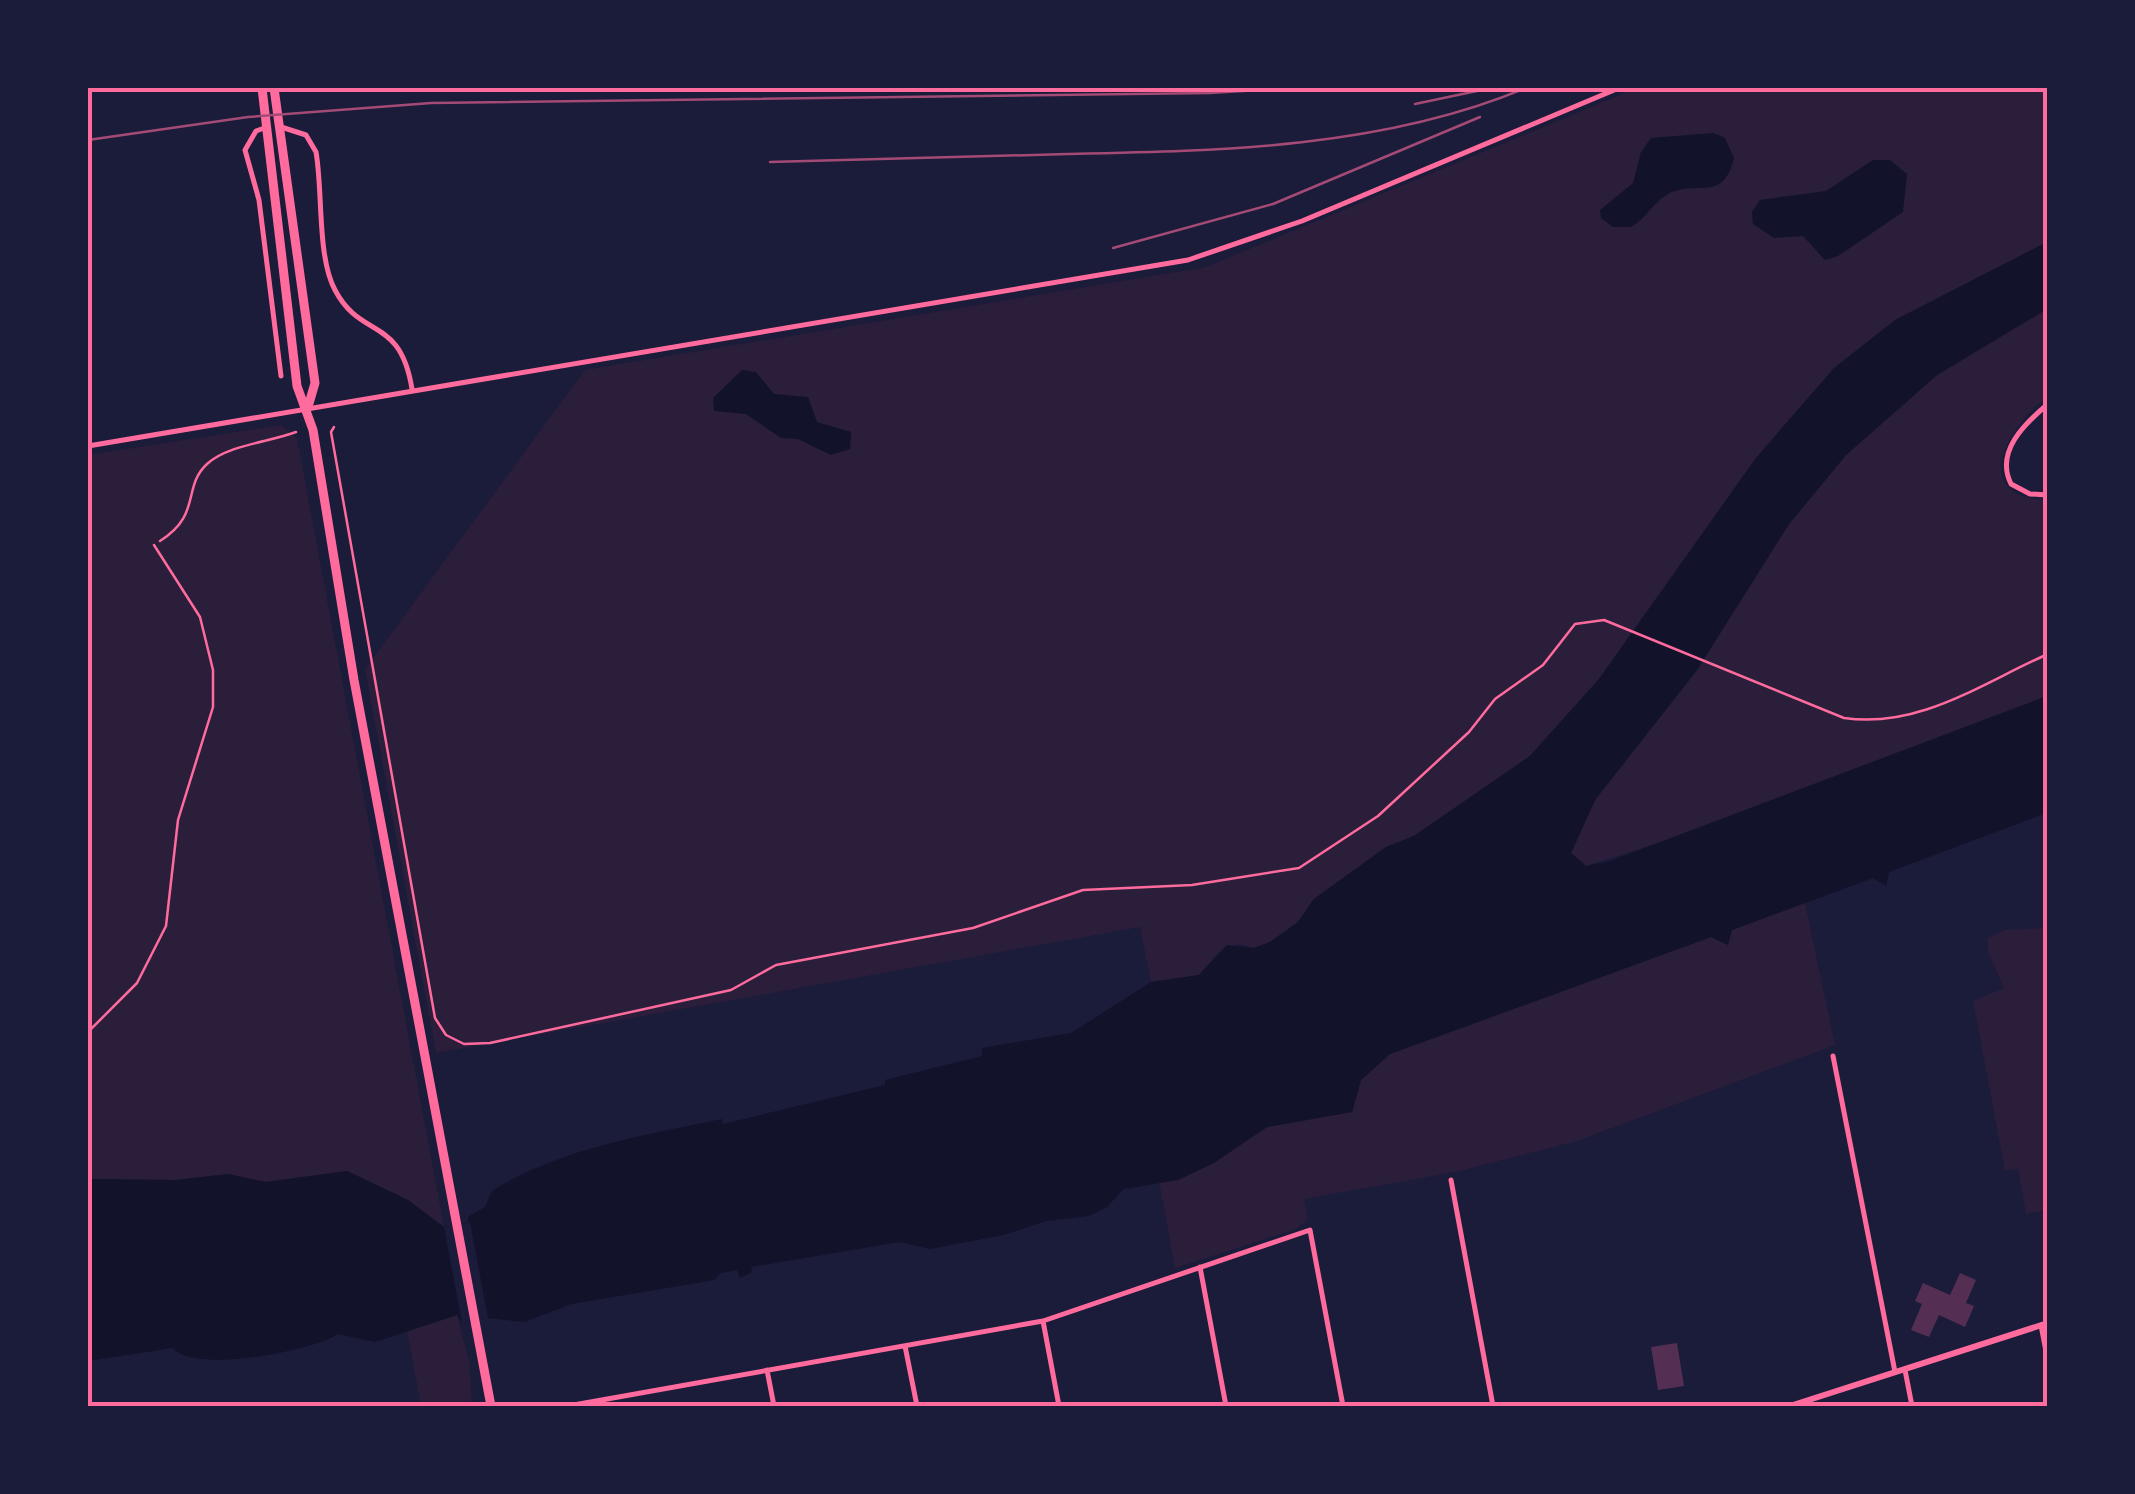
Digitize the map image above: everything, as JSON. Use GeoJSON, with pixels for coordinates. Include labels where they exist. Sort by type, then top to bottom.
{"type":"FeatureCollection","features":[{"type":"Feature","properties":{"kind":"main road"},"geometry":{"type":"LineString","coordinates":[[262,88],[296,386],[308,407],[491,1406]]}},
{"type":"Feature","properties":{"kind":"main road"},"geometry":{"type":"LineString","coordinates":[[274,88],[315,383],[308,407]]}},
{"type":"Feature","properties":{"kind":"street"},"geometry":{"type":"LineString","coordinates":[[88,446],[1188,260],[1302,221],[1619,88]]}},
{"type":"Feature","properties":{"kind":"street"},"geometry":{"type":"LineString","coordinates":[[280,376],[259,200],[246,158],[246,143],[256,131],[275,126],[296,129],[312,142],[332,287],[352,312],[397,342],[405,354],[412,389]]}},
{"type":"Feature","properties":{"kind":"street"},"geometry":{"type":"LineString","coordinates":[[2048,404],[2008,451],[2008,477],[2018,490],[2048,495]]}},
{"type":"Feature","properties":{"kind":"street"},"geometry":{"type":"LineString","coordinates":[[1833,1056],[1894,1372]]}},
{"type":"Feature","properties":{"kind":"street"},"geometry":{"type":"LineString","coordinates":[[1451,1180],[1493,1406]]}},
{"type":"Feature","properties":{"kind":"street"},"geometry":{"type":"LineString","coordinates":[[568,1406],[1043,1322],[1310,1230],[1343,1406]]}},
{"type":"Feature","properties":{"kind":"street"},"geometry":{"type":"LineString","coordinates":[[1200,1267],[1226,1406]]}},
{"type":"Feature","properties":{"kind":"street"},"geometry":{"type":"LineString","coordinates":[[1043,1322],[1058,1406]]}},
{"type":"Feature","properties":{"kind":"street"},"geometry":{"type":"LineString","coordinates":[[1790,1406],[2044,1324],[2048,1362]]}},
{"type":"Feature","properties":{"kind":"street"},"geometry":{"type":"LineString","coordinates":[[905,1346],[917,1406]]}},
{"type":"Feature","properties":{"kind":"street"},"geometry":{"type":"LineString","coordinates":[[1904,1369],[1912,1406]]}},
{"type":"Feature","properties":{"kind":"street"},"geometry":{"type":"LineString","coordinates":[[767,1370],[774,1406]]}},
{"type":"Feature","properties":{"kind":"street"},"geometry":{"type":"LineString","coordinates":[[630,1395],[632,1406]]}},
{"type":"Feature","properties":{"kind":"lane"},"geometry":{"type":"LineString","coordinates":[[88,1032],[137,983],[166,926],[181,804],[213,708],[214,670],[200,617],[154,545]]}},
{"type":"Feature","properties":{"kind":"path"},"geometry":{"type":"LineString","coordinates":[[334,426],[330,432],[435,1018],[446,1035],[464,1044],[490,1043],[616,1018],[640,1007],[731,990],[776,965],[973,928],[1083,890],[1192,885],[1299,868],[1378,816],[1470,732],[1495,699],[1542,665],[1574,624],[1587,620],[1616,625],[1844,718],[1891,720],[1956,698],[2048,654]]}},
{"type":"Feature","properties":{"kind":"path"},"geometry":{"type":"LineString","coordinates":[[154,545],[181,526],[206,464],[296,432]]}},
{"type":"Feature","properties":{"kind":"shaded area"},"geometry":{"type":"Polygon","coordinates":[[[1637,88],[2047,88],[2047,242],[1895,320],[1756,458],[1599,679],[1530,756],[1414,836],[1386,847],[1314,899],[1298,922],[1270,942],[1254,948],[1239,944],[1217,954],[1199,975],[1151,982],[1140,927],[436,1053],[365,669],[585,370],[1206,267],[1637,88]]]}},
{"type":"Feature","properties":{"kind":"shaded area"},"geometry":{"type":"Polygon","coordinates":[[[1713,133],[1725,138],[1734,158],[1723,181],[1716,186],[1668,194],[1631,227],[1613,227],[1601,218],[1600,210],[1633,183],[1641,152],[1651,138],[1713,133]]]}},
{"type":"Feature","properties":{"kind":"shaded area"},"geometry":{"type":"Polygon","coordinates":[[[1873,160],[1890,160],[1907,174],[1903,212],[1838,256],[1825,260],[1803,236],[1774,238],[1753,224],[1752,212],[1760,200],[1826,191],[1873,160]]]}},
{"type":"Feature","properties":{"kind":"shaded area"},"geometry":{"type":"Polygon","coordinates":[[[2047,242],[2047,309],[1937,375],[1846,455],[1789,524],[1697,670],[1595,800],[1571,853],[1586,866],[1610,861],[2047,696],[2047,813],[1889,872],[1886,886],[1873,878],[1732,930],[1728,945],[1711,937],[1390,1054],[1361,1080],[1352,1112],[1267,1127],[1214,1163],[1178,1180],[1124,1189],[1107,1207],[1089,1216],[1046,1221],[1004,1235],[930,1249],[900,1242],[751,1267],[752,1272],[740,1278],[737,1270],[721,1273],[714,1280],[571,1304],[525,1322],[488,1318],[462,1323],[457,1315],[375,1342],[338,1334],[304,1347],[254,1357],[204,1359],[185,1356],[173,1348],[88,1361],[88,1179],[176,1180],[228,1174],[266,1182],[347,1171],[408,1200],[444,1227],[468,1222],[469,1216],[485,1207],[492,1191],[545,1164],[633,1138],[722,1119],[723,1124],[885,1085],[885,1080],[982,1056],[982,1048],[1071,1033],[1151,982],[1199,975],[1227,945],[1254,948],[1270,942],[1298,922],[1314,899],[1386,847],[1414,836],[1530,756],[1599,679],[1756,458],[1834,368],[1895,320],[2047,242]]]}},
{"type":"Feature","properties":{"kind":"shaded area"},"geometry":{"type":"Polygon","coordinates":[[[2047,309],[2047,397],[2019,425],[2009,442],[2002,458],[2002,474],[2008,487],[2022,496],[2047,500],[2047,696],[1699,830],[1586,866],[1571,853],[1595,800],[1697,670],[1789,524],[1846,455],[1937,375],[2047,309]]]}},
{"type":"Feature","properties":{"kind":"shaded area"},"geometry":{"type":"Polygon","coordinates":[[[742,370],[756,372],[774,394],[808,397],[817,422],[851,432],[850,449],[831,455],[798,439],[781,438],[746,414],[714,411],[713,398],[742,370]]]}},
{"type":"Feature","properties":{"kind":"shaded area"},"geometry":{"type":"Polygon","coordinates":[[[281,425],[297,438],[444,1227],[408,1200],[347,1171],[266,1182],[228,1174],[176,1180],[88,1179],[88,455],[281,425]]]}},
{"type":"Feature","properties":{"kind":"shaded area"},"geometry":{"type":"Polygon","coordinates":[[[1805,903],[1835,1045],[1577,1141],[1455,1172],[1304,1199],[1308,1219],[1296,1229],[1175,1268],[1159,1181],[1178,1180],[1267,1127],[1352,1112],[1361,1080],[1390,1054],[1711,937],[1723,942],[1732,930],[1805,903]]]}},
{"type":"Feature","properties":{"kind":"shaded area"},"geometry":{"type":"Polygon","coordinates":[[[2047,928],[2047,1210],[2026,1214],[2018,1169],[2005,1171],[1973,1001],[2004,988],[1988,952],[1988,938],[2004,930],[2047,928]]]}},
{"type":"Feature","properties":{"kind":"shaded area"},"geometry":{"type":"Polygon","coordinates":[[[457,1315],[469,1361],[472,1406],[421,1406],[407,1331],[457,1315]]]}},
{"type":"Feature","properties":{"kind":"pier"},"geometry":{"type":"Polygon","coordinates":[[[470,1222],[488,1318],[462,1323],[444,1227],[470,1222]]]}},
{"type":"Feature","properties":{"kind":"building"},"geometry":{"type":"Polygon","coordinates":[[[1960,1273],[1976,1280],[1966,1303],[1974,1306],[1965,1327],[1939,1315],[1929,1337],[1911,1330],[1922,1304],[1915,1301],[1923,1283],[1950,1295],[1960,1273]]]}},
{"type":"Feature","properties":{"kind":"building"},"geometry":{"type":"Polygon","coordinates":[[[1677,1343],[1684,1386],[1658,1390],[1651,1347],[1677,1343]]]}},
{"type":"Feature","properties":{"kind":"railway"},"geometry":{"type":"LineString","coordinates":[[88,140],[248,117],[431,103],[1210,93],[1294,88]]}},
{"type":"Feature","properties":{"kind":"railway"},"geometry":{"type":"LineString","coordinates":[[1415,104],[1491,88]]}},
{"type":"Feature","properties":{"kind":"railway"},"geometry":{"type":"LineString","coordinates":[[770,162],[1242,148],[1416,123],[1526,88]]}},
{"type":"Feature","properties":{"kind":"railway"},"geometry":{"type":"LineString","coordinates":[[1113,248],[1273,204],[1480,117]]}}]}
